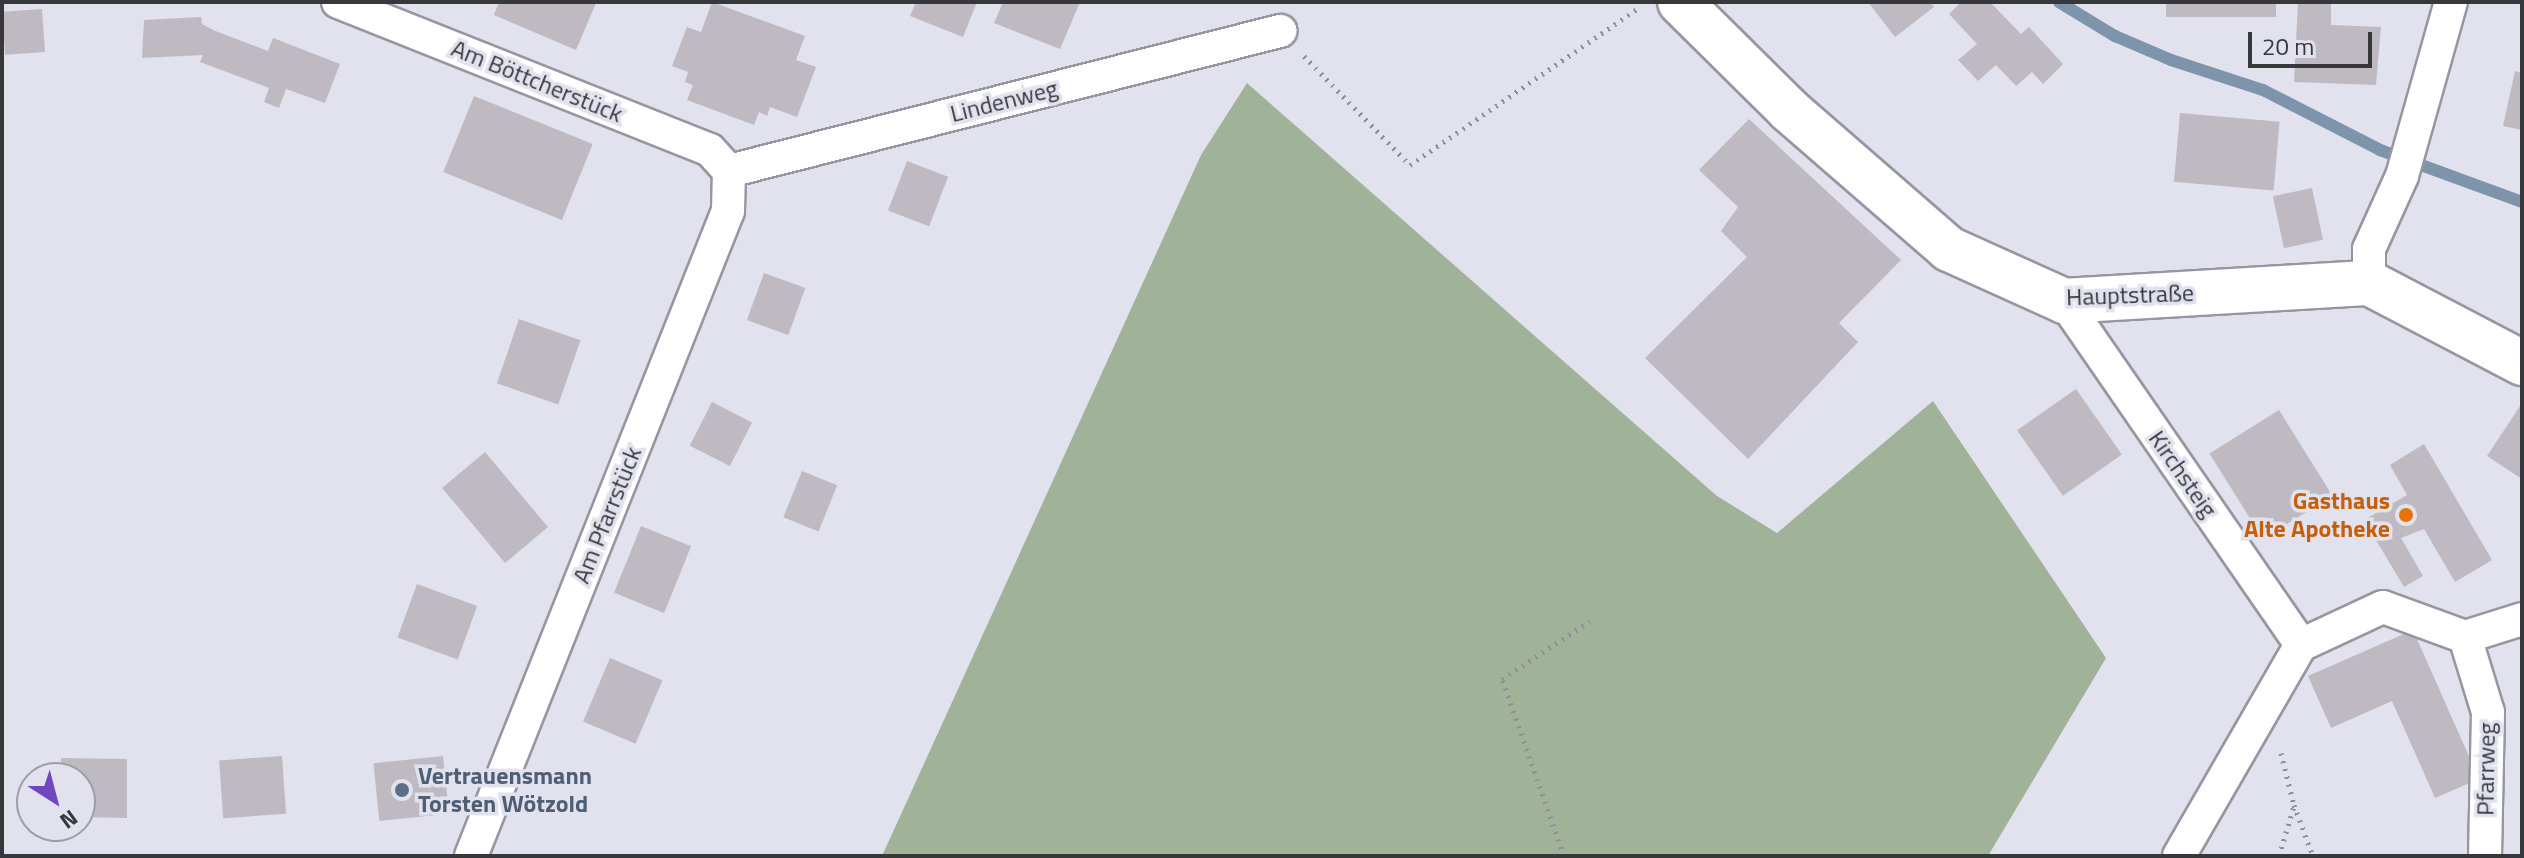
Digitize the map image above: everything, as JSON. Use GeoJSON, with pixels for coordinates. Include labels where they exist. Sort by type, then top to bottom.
{"type":"FeatureCollection","features":[{"type":"Feature","properties":{"kind":"main road","name":"Hauptstraße"},"geometry":{"type":"LineString","coordinates":[[1680,2],[1789,110],[1949,249],[2064,301],[2369,283]]}},
{"type":"Feature","properties":{"kind":"main road"},"geometry":{"type":"LineString","coordinates":[[2369,283],[2522,363]]}},
{"type":"Feature","properties":{"kind":"street","name":"Am Böttcherstück"},"geometry":{"type":"LineString","coordinates":[[338,2],[710,150],[729,171]]}},
{"type":"Feature","properties":{"kind":"street"},"geometry":{"type":"LineString","coordinates":[[2369,283],[2369,249],[2402,176],[2451,2]]}},
{"type":"Feature","properties":{"kind":"street","name":"Lindenweg"},"geometry":{"type":"LineString","coordinates":[[729,171],[1280,31]]}},
{"type":"Feature","properties":{"kind":"street","name":"Am Pfarrstück"},"geometry":{"type":"LineString","coordinates":[[471,856],[728,211],[729,171]]}},
{"type":"Feature","properties":{"kind":"street","name":"Kirchsteig"},"geometry":{"type":"LineString","coordinates":[[2064,301],[2301,645]]}},
{"type":"Feature","properties":{"kind":"street"},"geometry":{"type":"LineString","coordinates":[[2179,856],[2301,645],[2383,607],[2465,637],[2522,619]]}},
{"type":"Feature","properties":{"kind":"street","name":"Pfarrweg"},"geometry":{"type":"LineString","coordinates":[[2465,637],[2488,712],[2485,856]]}},
{"type":"Feature","properties":{"kind":"path"},"geometry":{"type":"LineString","coordinates":[[1280,31],[1410,165],[1647,2]]}},
{"type":"Feature","properties":{"kind":"path"},"geometry":{"type":"LineString","coordinates":[[1564,856],[1502,679],[1590,621]]}},
{"type":"Feature","properties":{"kind":"path"},"geometry":{"type":"LineString","coordinates":[[2263,708],[2278,740],[2294,805],[2313,856]]}},
{"type":"Feature","properties":{"kind":"path"},"geometry":{"type":"LineString","coordinates":[[2279,856],[2294,805]]}},
{"type":"Feature","properties":{"kind":"green space"},"geometry":{"type":"Polygon","coordinates":[[[1247,83],[1717,496],[1777,533],[1933,401],[2106,658],[1988,856],[882,856],[1201,155],[1247,83]]]}},
{"type":"Feature","properties":{"kind":"building"},"geometry":{"type":"Polygon","coordinates":[[[499,2],[596,3],[576,50],[494,15],[499,2]]]}},
{"type":"Feature","properties":{"kind":"building"},"geometry":{"type":"Polygon","coordinates":[[[712,2],[805,36],[796,60],[816,67],[797,117],[770,107],[767,116],[759,112],[754,125],[687,100],[693,85],[685,82],[688,72],[672,66],[687,27],[701,32],[712,2]]]}},
{"type":"Feature","properties":{"kind":"building"},"geometry":{"type":"Polygon","coordinates":[[[916,2],[977,2],[963,37],[910,16],[916,2]]]}},
{"type":"Feature","properties":{"kind":"building"},"geometry":{"type":"Polygon","coordinates":[[[1003,2],[1080,2],[1060,49],[994,23],[1003,2]]]}},
{"type":"Feature","properties":{"kind":"building"},"geometry":{"type":"Polygon","coordinates":[[[1868,2],[1930,2],[1934,7],[1895,37],[1868,2]]]}},
{"type":"Feature","properties":{"kind":"building"},"geometry":{"type":"Polygon","coordinates":[[[1961,2],[1990,2],[2021,34],[2029,27],[2063,64],[2043,84],[2032,72],[2016,86],[1996,65],[1978,81],[1958,60],[1977,44],[1949,14],[1961,2]]]}},
{"type":"Feature","properties":{"kind":"building"},"geometry":{"type":"Polygon","coordinates":[[[2166,2],[2276,2],[2276,17],[2166,17],[2166,2]]]}},
{"type":"Feature","properties":{"kind":"building"},"geometry":{"type":"Polygon","coordinates":[[[2298,2],[2331,2],[2331,25],[2381,27],[2376,85],[2294,82],[2298,2]]]}},
{"type":"Feature","properties":{"kind":"building"},"geometry":{"type":"Polygon","coordinates":[[[42,9],[45,52],[5,55],[2,12],[42,9]]]}},
{"type":"Feature","properties":{"kind":"building"},"geometry":{"type":"Polygon","coordinates":[[[201,17],[202,24],[213,30],[268,51],[273,38],[340,64],[325,103],[286,89],[279,108],[264,102],[269,88],[200,62],[203,55],[142,58],[144,20],[201,17]]]}},
{"type":"Feature","properties":{"kind":"building"},"geometry":{"type":"Polygon","coordinates":[[[2515,71],[2522,73],[2522,130],[2503,126],[2515,71]]]}},
{"type":"Feature","properties":{"kind":"building"},"geometry":{"type":"Polygon","coordinates":[[[474,96],[593,144],[562,220],[443,172],[474,96]]]}},
{"type":"Feature","properties":{"kind":"building"},"geometry":{"type":"Polygon","coordinates":[[[2180,113],[2280,122],[2274,190],[2174,182],[2180,113]]]}},
{"type":"Feature","properties":{"kind":"building"},"geometry":{"type":"Polygon","coordinates":[[[1749,119],[1901,260],[1839,323],[1858,342],[1748,459],[1645,358],[1747,257],[1721,231],[1738,207],[1699,170],[1749,119]]]}},
{"type":"Feature","properties":{"kind":"building"},"geometry":{"type":"Polygon","coordinates":[[[907,161],[948,177],[929,226],[888,210],[907,161]]]}},
{"type":"Feature","properties":{"kind":"building"},"geometry":{"type":"Polygon","coordinates":[[[2312,188],[2323,240],[2284,248],[2273,196],[2312,188]]]}},
{"type":"Feature","properties":{"kind":"building"},"geometry":{"type":"Polygon","coordinates":[[[764,273],[805,288],[788,335],[747,320],[764,273]]]}},
{"type":"Feature","properties":{"kind":"building"},"geometry":{"type":"Polygon","coordinates":[[[519,319],[580,340],[558,404],[497,383],[519,319]]]}},
{"type":"Feature","properties":{"kind":"building"},"geometry":{"type":"Polygon","coordinates":[[[2076,389],[2122,455],[2063,496],[2017,430],[2076,389]]]}},
{"type":"Feature","properties":{"kind":"building"},"geometry":{"type":"Polygon","coordinates":[[[712,402],[752,422],[730,466],[690,446],[712,402]]]}},
{"type":"Feature","properties":{"kind":"building"},"geometry":{"type":"Polygon","coordinates":[[[2522,403],[2522,479],[2487,456],[2522,403]]]}},
{"type":"Feature","properties":{"kind":"building"},"geometry":{"type":"Polygon","coordinates":[[[2279,410],[2333,496],[2263,539],[2209,453],[2279,410]]]}},
{"type":"Feature","properties":{"kind":"building"},"geometry":{"type":"Polygon","coordinates":[[[2424,444],[2492,560],[2455,582],[2424,529],[2401,538],[2423,576],[2404,587],[2364,520],[2407,495],[2390,465],[2424,444]]]}},
{"type":"Feature","properties":{"kind":"building"},"geometry":{"type":"Polygon","coordinates":[[[485,452],[548,527],[505,563],[442,488],[485,452]]]}},
{"type":"Feature","properties":{"kind":"building"},"geometry":{"type":"Polygon","coordinates":[[[802,471],[837,485],[819,532],[783,517],[802,471]]]}},
{"type":"Feature","properties":{"kind":"building"},"geometry":{"type":"Polygon","coordinates":[[[641,526],[691,546],[664,613],[614,593],[641,526]]]}},
{"type":"Feature","properties":{"kind":"building"},"geometry":{"type":"Polygon","coordinates":[[[417,584],[477,606],[458,659],[398,638],[417,584]]]}},
{"type":"Feature","properties":{"kind":"building"},"geometry":{"type":"Polygon","coordinates":[[[2413,630],[2479,779],[2435,798],[2392,701],[2331,728],[2308,676],[2413,630]]]}},
{"type":"Feature","properties":{"kind":"building"},"geometry":{"type":"Polygon","coordinates":[[[610,658],[662,680],[636,744],[583,722],[610,658]]]}},
{"type":"Feature","properties":{"kind":"building"},"geometry":{"type":"Polygon","coordinates":[[[282,756],[286,814],[223,818],[219,760],[282,756]]]}},
{"type":"Feature","properties":{"kind":"building"},"geometry":{"type":"Polygon","coordinates":[[[443,756],[449,814],[379,821],[373,763],[443,756]]]}},
{"type":"Feature","properties":{"kind":"building"},"geometry":{"type":"Polygon","coordinates":[[[61,758],[127,759],[127,818],[96,817],[96,762],[61,762],[61,758]]]}},
{"type":"Feature","properties":{"kind":"waterway"},"geometry":{"type":"LineString","coordinates":[[2059,2],[2115,36],[2171,60],[2263,90],[2380,150],[2522,202]]}},
{"type":"Feature","properties":{"kind":"place","name":"Gasthaus Alte Apotheke"},"geometry":{"type":"Point","coordinates":[2406,515]}},
{"type":"Feature","properties":{"kind":"place","name":"Vertrauensmann Torsten Wötzold"},"geometry":{"type":"Point","coordinates":[402,790]}}]}
